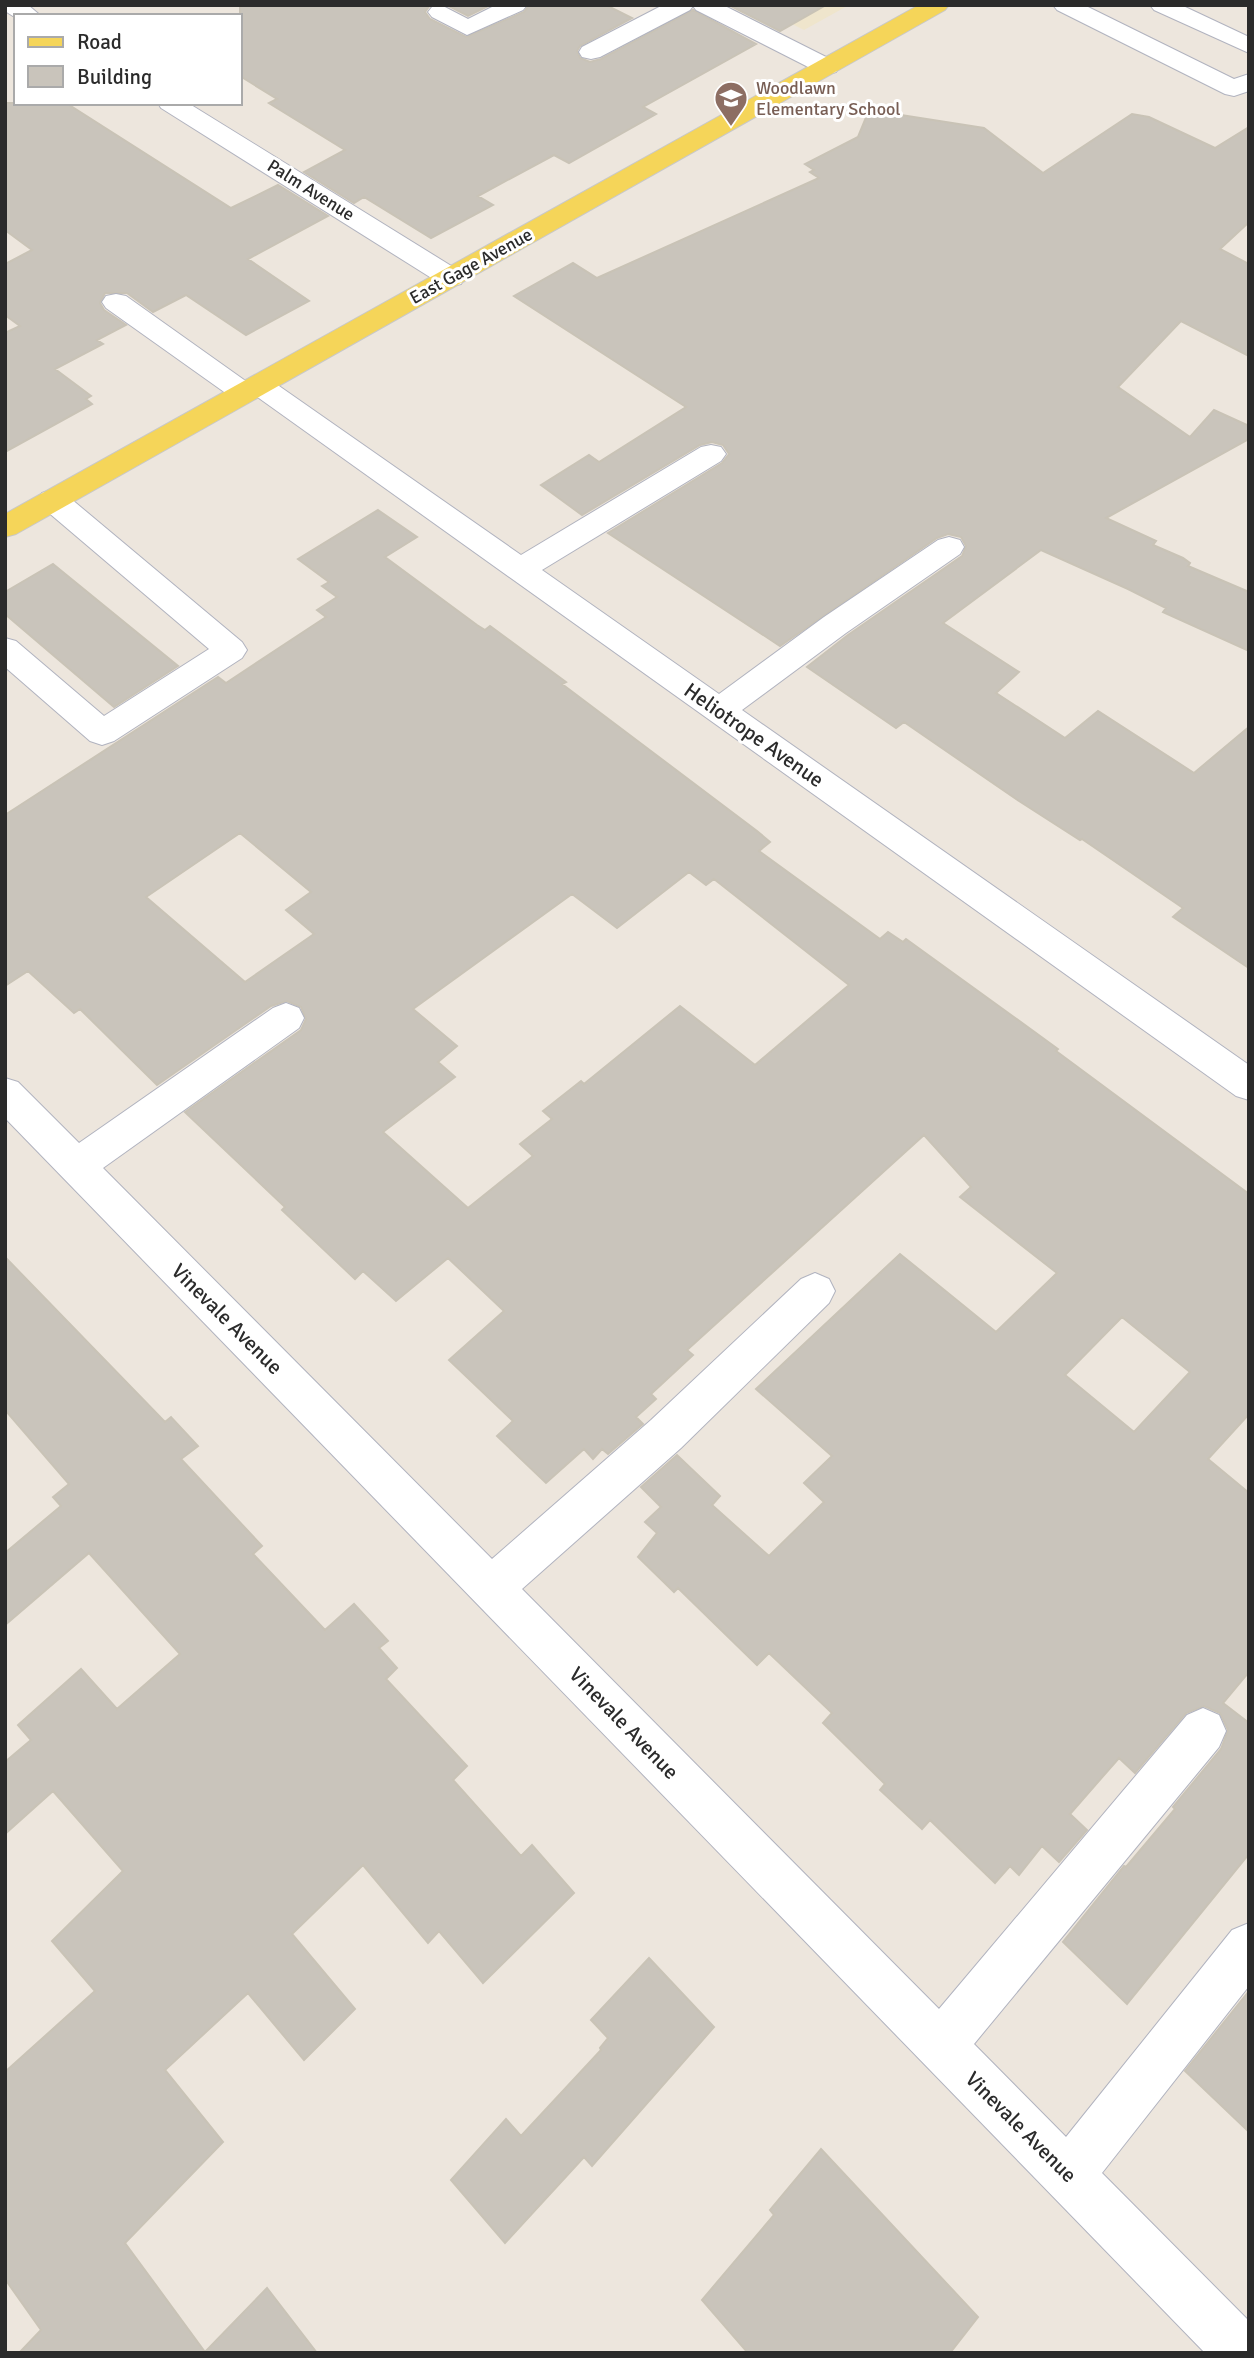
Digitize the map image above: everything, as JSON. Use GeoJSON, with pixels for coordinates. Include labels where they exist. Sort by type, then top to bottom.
{"type":"FeatureCollection","features":[{"type":"Feature","properties":{"kind":"main road","name":"East Gage Avenue"},"geometry":{"type":"LineString","coordinates":[[5,527],[937,5]]}},
{"type":"Feature","properties":{"kind":"street"},"geometry":{"type":"LineString","coordinates":[[440,12],[467,28],[515,5]]}},
{"type":"Feature","properties":{"kind":"street"},"geometry":{"type":"LineString","coordinates":[[591,52],[682,5]]}},
{"type":"Feature","properties":{"kind":"street"},"geometry":{"type":"LineString","coordinates":[[704,5],[827,67]]}},
{"type":"Feature","properties":{"kind":"street"},"geometry":{"type":"LineString","coordinates":[[1065,5],[1234,89],[1249,81]]}},
{"type":"Feature","properties":{"kind":"street"},"geometry":{"type":"LineString","coordinates":[[1162,5],[1249,46]]}},
{"type":"Feature","properties":{"kind":"street","name":"Palm Avenue"},"geometry":{"type":"LineString","coordinates":[[173,105],[451,278]]}},
{"type":"Feature","properties":{"kind":"street","name":"Heliotrope Avenue"},"geometry":{"type":"LineString","coordinates":[[116,302],[251,389],[520,570],[1249,1085]]}},
{"type":"Feature","properties":{"kind":"street"},"geometry":{"type":"LineString","coordinates":[[520,570],[711,454]]}},
{"type":"Feature","properties":{"kind":"street"},"geometry":{"type":"LineString","coordinates":[[5,649],[102,733],[231,650],[53,500]]}},
{"type":"Feature","properties":{"kind":"street"},"geometry":{"type":"LineString","coordinates":[[719,710],[835,625],[949,547]]}},
{"type":"Feature","properties":{"kind":"street"},"geometry":{"type":"LineString","coordinates":[[76,1166],[286,1018]]}},
{"type":"Feature","properties":{"kind":"street","name":"Vinevale Avenue"},"geometry":{"type":"LineString","coordinates":[[5,1093],[1243,2353]]}},
{"type":"Feature","properties":{"kind":"street"},"geometry":{"type":"LineString","coordinates":[[491,1588],[666,1434],[815,1291]]}},
{"type":"Feature","properties":{"kind":"street"},"geometry":{"type":"LineString","coordinates":[[941,2046],[1203,1731]]}},
{"type":"Feature","properties":{"kind":"street"},"geometry":{"type":"LineString","coordinates":[[1068,2175],[1249,1947]]}},
{"type":"Feature","properties":{"kind":"shaded area"},"geometry":{"type":"Polygon","coordinates":[[[754,5],[849,5],[804,30],[754,5]]]}},
{"type":"Feature","properties":{"kind":"building"},"geometry":{"type":"Polygon","coordinates":[[[240,5],[430,5],[425,12],[430,19],[466,37],[524,12],[529,5],[606,5],[632,18],[580,46],[577,51],[580,58],[590,62],[601,59],[693,10],[756,44],[643,107],[656,114],[569,163],[554,155],[478,196],[493,205],[431,238],[364,197],[354,203],[304,172],[345,150],[269,103],[277,99],[242,77],[240,5]]]}},
{"type":"Feature","properties":{"kind":"building"},"geometry":{"type":"Polygon","coordinates":[[[447,5],[490,5],[468,16],[447,5]]]}},
{"type":"Feature","properties":{"kind":"building"},"geometry":{"type":"Polygon","coordinates":[[[729,5],[826,5],[780,31],[729,5]]]}},
{"type":"Feature","properties":{"kind":"building"},"geometry":{"type":"Polygon","coordinates":[[[5,103],[69,105],[231,208],[278,185],[328,216],[248,259],[309,301],[246,335],[186,295],[153,312],[127,293],[105,293],[100,303],[104,310],[126,325],[97,340],[103,344],[55,369],[91,396],[86,399],[92,404],[5,452],[5,333],[20,326],[5,315],[5,264],[32,250],[5,230],[5,103]]]}},
{"type":"Feature","properties":{"kind":"building"},"geometry":{"type":"Polygon","coordinates":[[[869,110],[984,128],[1043,173],[1132,114],[1149,117],[1215,148],[1249,127],[1249,222],[1220,249],[1249,264],[1249,356],[1181,321],[1118,387],[1190,437],[1214,410],[1249,426],[1249,439],[1106,518],[1156,541],[1153,545],[1183,558],[1190,563],[1188,566],[1249,592],[1249,651],[1163,612],[1166,608],[1128,589],[1041,550],[943,623],[1019,672],[996,693],[1065,738],[1098,711],[1194,773],[1249,727],[1249,968],[1173,917],[1183,908],[1082,839],[1019,801],[904,722],[896,728],[807,667],[848,635],[962,556],[966,546],[961,537],[948,534],[937,538],[780,646],[608,533],[722,463],[729,454],[723,445],[712,442],[700,445],[582,515],[541,485],[589,455],[599,462],[686,407],[514,296],[573,263],[597,278],[819,178],[810,172],[814,170],[805,164],[858,137],[869,110]]]}},
{"type":"Feature","properties":{"kind":"building"},"geometry":{"type":"Polygon","coordinates":[[[378,510],[417,537],[385,557],[477,625],[485,630],[490,626],[566,682],[562,684],[757,831],[770,842],[759,851],[880,939],[888,932],[903,942],[906,939],[1058,1049],[1056,1051],[1249,1194],[1249,1414],[1208,1459],[1249,1493],[1249,1672],[1223,1703],[1249,1723],[1249,1854],[1127,2004],[1063,1942],[1124,1866],[1126,1867],[1175,1809],[1173,1807],[1221,1749],[1228,1730],[1220,1713],[1204,1706],[1186,1713],[1135,1773],[1119,1758],[1070,1814],[1087,1830],[1059,1862],[1042,1846],[1019,1875],[1010,1866],[995,1883],[930,1820],[922,1829],[880,1790],[885,1784],[823,1723],[832,1713],[769,1653],[757,1665],[678,1588],[674,1592],[638,1557],[657,1533],[645,1522],[661,1507],[641,1487],[677,1455],[720,1496],[712,1505],[769,1556],[824,1502],[804,1483],[832,1456],[756,1389],[900,1254],[996,1332],[1057,1273],[960,1197],[971,1187],[924,1135],[687,1350],[693,1355],[651,1394],[656,1399],[636,1417],[643,1424],[608,1454],[602,1449],[593,1459],[584,1449],[546,1483],[497,1436],[513,1421],[449,1360],[504,1311],[448,1258],[396,1301],[363,1271],[355,1279],[282,1210],[285,1207],[185,1112],[301,1030],[306,1019],[301,1007],[287,1001],[271,1006],[157,1085],[80,1009],[74,1013],[28,971],[5,986],[5,815],[218,677],[226,683],[326,617],[317,610],[337,597],[322,586],[329,582],[298,559],[378,510]],[[240,833],[146,897],[245,982],[314,934],[286,910],[311,892],[240,833]],[[689,872],[617,928],[572,894],[413,1009],[457,1046],[438,1062],[455,1077],[383,1132],[468,1208],[533,1156],[520,1144],[552,1119],[543,1111],[581,1081],[584,1084],[680,1006],[755,1065],[849,985],[714,879],[706,885],[689,872]],[[1122,1317],[1065,1375],[1134,1432],[1190,1372],[1122,1317]]]}},
{"type":"Feature","properties":{"kind":"building"},"geometry":{"type":"Polygon","coordinates":[[[53,564],[178,666],[114,707],[5,614],[5,592],[53,564]]]}},
{"type":"Feature","properties":{"kind":"building"},"geometry":{"type":"Polygon","coordinates":[[[5,1257],[165,1422],[171,1417],[198,1446],[181,1459],[262,1546],[253,1554],[325,1630],[354,1604],[388,1641],[379,1648],[397,1668],[386,1679],[467,1766],[453,1780],[521,1856],[532,1845],[574,1893],[483,1983],[439,1931],[428,1943],[363,1865],[292,1934],[355,2009],[304,2060],[248,1993],[165,2070],[223,2142],[125,2243],[205,2352],[267,2288],[317,2353],[19,2353],[41,2330],[5,2279],[5,2072],[95,1991],[52,1941],[123,1871],[53,1791],[5,1834],[5,1762],[31,1740],[18,1725],[81,1669],[117,1709],[180,1654],[89,1553],[5,1625],[5,1553],[61,1506],[53,1497],[69,1484],[5,1410],[5,1257]]]}},
{"type":"Feature","properties":{"kind":"building"},"geometry":{"type":"Polygon","coordinates":[[[649,1958],[714,2027],[592,2166],[584,2157],[505,2243],[451,2180],[506,2119],[521,2136],[601,2050],[608,2038],[591,2020],[649,1958]]]}},
{"type":"Feature","properties":{"kind":"building"},"geometry":{"type":"Polygon","coordinates":[[[1249,1991],[1249,2132],[1185,2071],[1249,1991]]]}},
{"type":"Feature","properties":{"kind":"building"},"geometry":{"type":"Polygon","coordinates":[[[821,2149],[978,2317],[950,2353],[748,2353],[702,2300],[774,2215],[770,2210],[821,2149]]]}},
{"type":"Feature","properties":{"kind":"place","name":"Woodlawn Elementary School"},"geometry":{"type":"Point","coordinates":[731,128]}}]}
